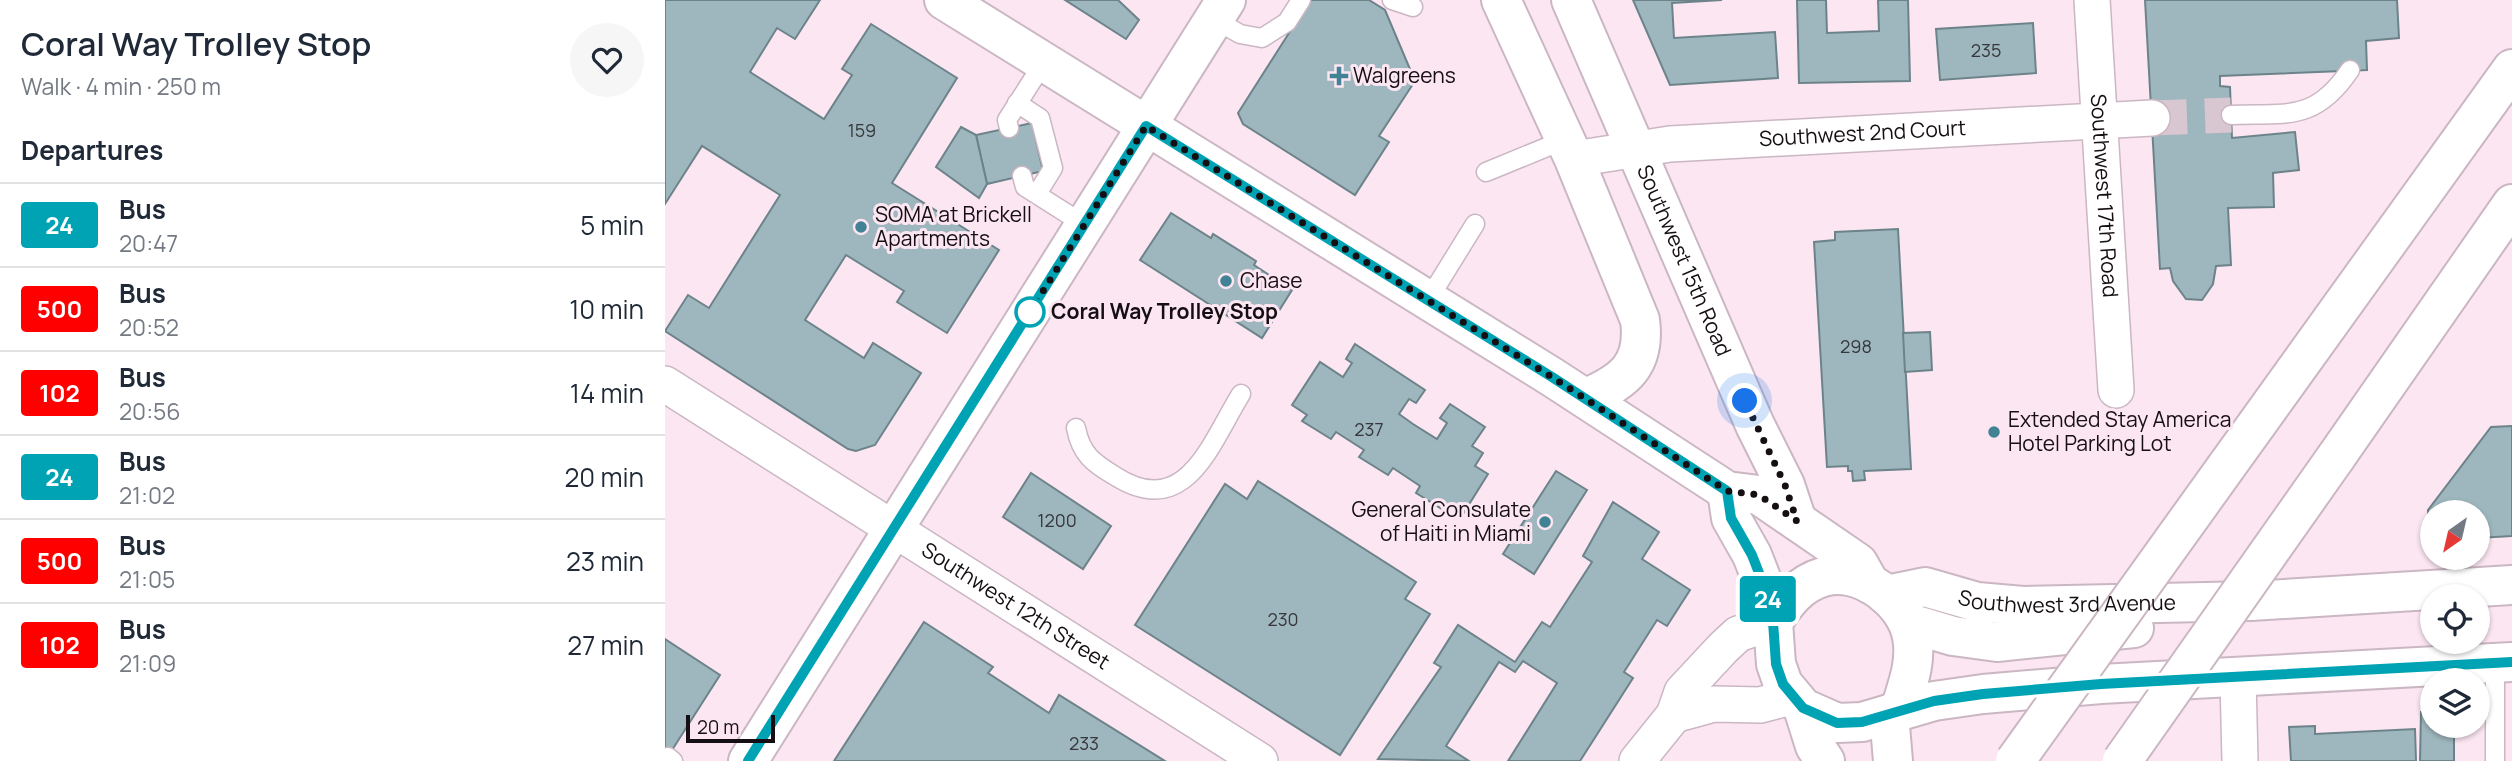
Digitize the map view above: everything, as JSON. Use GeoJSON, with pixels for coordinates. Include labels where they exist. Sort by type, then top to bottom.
{"type":"FeatureCollection","features":[{"type":"Feature","properties":{"kind":"main road"},"geometry":{"type":"LineString","coordinates":[[944,0],[1586,398],[1727,491],[1759,495],[1858,563],[1888,601],[1913,664],[1895,712],[1893,761]]}},
{"type":"Feature","properties":{"kind":"main road"},"geometry":{"type":"LineString","coordinates":[[1501,0],[1569,150],[1635,306],[1642,336],[1640,354],[1626,375],[1609,388],[1586,398]]}},
{"type":"Feature","properties":{"kind":"main road","name":"Southwest 15th Road"},"geometry":{"type":"LineString","coordinates":[[1571,0],[1759,435],[1785,485],[1797,521]]}},
{"type":"Feature","properties":{"kind":"main road"},"geometry":{"type":"LineString","coordinates":[[748,761],[1220,9]]}},
{"type":"Feature","properties":{"kind":"main road"},"geometry":{"type":"LineString","coordinates":[[2015,761],[2512,69]]}},
{"type":"Feature","properties":{"kind":"main road"},"geometry":{"type":"LineString","coordinates":[[2122,761],[2512,204]]}},
{"type":"Feature","properties":{"kind":"main road"},"geometry":{"type":"LineString","coordinates":[[1727,491],[1731,518],[1757,566],[1773,622],[1776,664],[1797,703],[1815,746],[1825,761]]}},
{"type":"Feature","properties":{"kind":"main road"},"geometry":{"type":"LineString","coordinates":[[1773,622],[1788,599],[1821,578],[1847,576],[1888,601]]}},
{"type":"Feature","properties":{"kind":"main road","name":"Southwest 3rd Avenue"},"geometry":{"type":"LineString","coordinates":[[1888,601],[1926,587],[1977,602],[2023,606],[2251,601],[2512,585]]}},
{"type":"Feature","properties":{"kind":"main road"},"geometry":{"type":"LineString","coordinates":[[1797,703],[1823,720],[1843,724],[1983,694],[2101,684],[2238,679],[2503,663]]}},
{"type":"Feature","properties":{"kind":"street","name":"Southwest 17th Road"},"geometry":{"type":"LineString","coordinates":[[2092,0],[2116,390]]}},
{"type":"Feature","properties":{"kind":"street","name":"Southwest 2nd Court"},"geometry":{"type":"LineString","coordinates":[[1569,150],[1635,150],[1670,144],[2152,118]]}},
{"type":"Feature","properties":{"kind":"street","name":"Southwest 12th Street"},"geometry":{"type":"LineString","coordinates":[[665,384],[1261,761]]}},
{"type":"Feature","properties":{"kind":"street"},"geometry":{"type":"LineString","coordinates":[[1637,761],[1674,715],[1682,692],[1723,648],[1738,634],[1773,622]]}},
{"type":"Feature","properties":{"kind":"street"},"geometry":{"type":"LineString","coordinates":[[2238,679],[2240,761]]}},
{"type":"Feature","properties":{"kind":"street"},"geometry":{"type":"LineString","coordinates":[[1674,715],[1714,704],[1797,703]]}},
{"type":"Feature","properties":{"kind":"lane"},"geometry":{"type":"LineString","coordinates":[[1220,9],[1240,34],[1262,38],[1287,22],[1301,0]]}},
{"type":"Feature","properties":{"kind":"lane"},"geometry":{"type":"LineString","coordinates":[[1392,0],[1413,7]]}},
{"type":"Feature","properties":{"kind":"lane"},"geometry":{"type":"LineString","coordinates":[[1009,128],[1006,120],[1044,62]]}},
{"type":"Feature","properties":{"kind":"lane"},"geometry":{"type":"LineString","coordinates":[[2231,115],[2292,113],[2314,108],[2331,96],[2350,70]]}},
{"type":"Feature","properties":{"kind":"lane"},"geometry":{"type":"LineString","coordinates":[[1017,103],[1040,118],[1053,168],[1037,194]]}},
{"type":"Feature","properties":{"kind":"lane"},"geometry":{"type":"LineString","coordinates":[[1486,172],[1569,150]]}},
{"type":"Feature","properties":{"kind":"lane"},"geometry":{"type":"LineString","coordinates":[[1022,176],[1025,187],[1085,225]]}},
{"type":"Feature","properties":{"kind":"lane"},"geometry":{"type":"LineString","coordinates":[[1428,300],[1475,224]]}},
{"type":"Feature","properties":{"kind":"lane"},"geometry":{"type":"LineString","coordinates":[[1076,428],[1080,446],[1090,460],[1136,487],[1152,491],[1168,490],[1182,482],[1198,463],[1241,394]]}},
{"type":"Feature","properties":{"kind":"lane"},"geometry":{"type":"LineString","coordinates":[[2495,761],[2503,663]]}},
{"type":"Feature","properties":{"kind":"building","name":"SOMA at Brickell Apartments"},"geometry":{"type":"Polygon","coordinates":[[[665,0],[820,0],[795,39],[777,28],[750,72],[824,119],[852,75],[842,69],[871,24],[957,78],[892,183],[999,250],[947,333],[897,302],[904,291],[846,255],[805,320],[864,358],[873,343],[921,373],[875,445],[856,451],[848,449],[665,331],[688,295],[709,308],[780,195],[702,146],[665,204],[665,0]]]}},
{"type":"Feature","properties":{"kind":"building"},"geometry":{"type":"Polygon","coordinates":[[[1065,0],[1118,0],[1139,20],[1126,39],[1065,0]]]}},
{"type":"Feature","properties":{"kind":"building"},"geometry":{"type":"Polygon","coordinates":[[[1310,0],[1369,0],[1385,10],[1415,81],[1379,136],[1389,142],[1355,195],[1243,124],[1238,113],[1310,0]]]}},
{"type":"Feature","properties":{"kind":"building"},"geometry":{"type":"Polygon","coordinates":[[[1633,0],[1722,0],[1672,3],[1674,38],[1775,32],[1778,78],[1670,85],[1633,0]]]}},
{"type":"Feature","properties":{"kind":"building"},"geometry":{"type":"Polygon","coordinates":[[[1797,0],[1826,0],[1827,33],[1879,31],[1878,0],[1908,0],[1910,81],[1799,83],[1797,0]]]}},
{"type":"Feature","properties":{"kind":"building"},"geometry":{"type":"Polygon","coordinates":[[[2145,0],[2397,0],[2399,38],[2366,41],[2367,70],[2220,76],[2220,86],[2230,87],[2232,138],[2295,132],[2299,170],[2273,173],[2274,207],[2228,208],[2231,265],[2216,266],[2213,284],[2202,300],[2186,299],[2173,281],[2170,268],[2160,269],[2145,0]]]}},
{"type":"Feature","properties":{"kind":"building"},"geometry":{"type":"Polygon","coordinates":[[[2033,23],[2036,73],[1940,80],[1936,29],[2033,23]]]}},
{"type":"Feature","properties":{"kind":"building"},"geometry":{"type":"Polygon","coordinates":[[[1032,123],[1043,171],[987,184],[976,135],[1032,123]]]}},
{"type":"Feature","properties":{"kind":"building"},"geometry":{"type":"Polygon","coordinates":[[[961,127],[976,135],[987,184],[979,198],[936,167],[961,127]]]}},
{"type":"Feature","properties":{"kind":"building","name":"Chase"},"geometry":{"type":"Polygon","coordinates":[[[1171,213],[1211,238],[1213,234],[1256,261],[1254,265],[1292,290],[1262,338],[1140,260],[1171,213]]]}},
{"type":"Feature","properties":{"kind":"building"},"geometry":{"type":"Polygon","coordinates":[[[1898,229],[1911,469],[1864,471],[1865,480],[1853,481],[1852,471],[1848,471],[1848,466],[1827,467],[1814,242],[1835,240],[1835,232],[1898,229]]]}},
{"type":"Feature","properties":{"kind":"building"},"geometry":{"type":"Polygon","coordinates":[[[1930,332],[1932,370],[1905,372],[1903,333],[1930,332]]]}},
{"type":"Feature","properties":{"kind":"building"},"geometry":{"type":"Polygon","coordinates":[[[1355,344],[1425,390],[1416,403],[1409,399],[1399,414],[1413,424],[1437,439],[1447,423],[1440,418],[1450,404],[1485,427],[1472,446],[1483,453],[1475,466],[1488,474],[1463,514],[1449,505],[1445,511],[1416,493],[1420,486],[1393,468],[1388,475],[1359,457],[1364,450],[1336,432],[1331,439],[1302,421],[1307,415],[1292,405],[1320,362],[1343,377],[1352,363],[1346,359],[1355,344]]]}},
{"type":"Feature","properties":{"kind":"building"},"geometry":{"type":"Polygon","coordinates":[[[2512,426],[2512,536],[2490,537],[2490,500],[2436,500],[2491,427],[2512,426]]]}},
{"type":"Feature","properties":{"kind":"building","name":"General Consulate of Haiti in Miami"},"geometry":{"type":"Polygon","coordinates":[[[1556,471],[1587,490],[1534,574],[1503,554],[1556,471]]]}},
{"type":"Feature","properties":{"kind":"building"},"geometry":{"type":"Polygon","coordinates":[[[1031,473],[1111,526],[1083,569],[1003,517],[1031,473]]]}},
{"type":"Feature","properties":{"kind":"building"},"geometry":{"type":"Polygon","coordinates":[[[1258,481],[1416,582],[1405,599],[1430,614],[1340,755],[1135,625],[1225,484],[1247,499],[1258,481]]]}},
{"type":"Feature","properties":{"kind":"building"},"geometry":{"type":"Polygon","coordinates":[[[1613,502],[1659,532],[1642,559],[1690,590],[1667,626],[1657,620],[1624,672],[1633,678],[1580,761],[1508,761],[1557,683],[1523,661],[1515,672],[1499,662],[1446,746],[1469,761],[1378,759],[1441,667],[1434,663],[1458,625],[1515,662],[1542,622],[1550,627],[1592,562],[1583,556],[1613,502]]]}},
{"type":"Feature","properties":{"kind":"building"},"geometry":{"type":"Polygon","coordinates":[[[924,622],[993,667],[988,673],[1049,713],[1059,695],[1165,761],[834,761],[924,622]]]}},
{"type":"Feature","properties":{"kind":"building"},"geometry":{"type":"Polygon","coordinates":[[[665,639],[720,675],[665,761],[665,639]]]}},
{"type":"Feature","properties":{"kind":"building"},"geometry":{"type":"Polygon","coordinates":[[[2315,726],[2315,734],[2415,729],[2416,761],[2291,761],[2289,727],[2315,726]]]}},
{"type":"Feature","properties":{"kind":"building"},"geometry":{"type":"Polygon","coordinates":[[[2420,738],[2454,738],[2454,761],[2420,761],[2420,738]]]}},
{"type":"Feature","properties":{"kind":"tunnel"},"geometry":{"type":"LineString","coordinates":[[2152,118],[2231,115]]}},
{"type":"Feature","properties":{"kind":"bus line","name":"24"},"geometry":{"type":"LineString","coordinates":[[748,761],[1146,126],[1552,377],[1727,491],[1731,518],[1752,555],[1766,591],[1773,622],[1776,664],[1781,678],[1796,703],[1823,720],[1851,724],[1934,701],[2101,684],[2512,662]]}},
{"type":"Feature","properties":{"kind":"place","name":"Walgreens"},"geometry":{"type":"Point","coordinates":[1339,76]}},
{"type":"Feature","properties":{"kind":"place","name":"SOMA at Brickell Apartments"},"geometry":{"type":"Point","coordinates":[861,227]}},
{"type":"Feature","properties":{"kind":"place","name":"Chase"},"geometry":{"type":"Point","coordinates":[1226,281]}},
{"type":"Feature","properties":{"kind":"place","name":"Coral Way Trolley Stop"},"geometry":{"type":"Point","coordinates":[1030,312]}},
{"type":"Feature","properties":{"kind":"place","name":"Extended Stay America Hotel Parking Lot"},"geometry":{"type":"Point","coordinates":[1994,432]}},
{"type":"Feature","properties":{"kind":"place","name":"General Consulate of Haiti in Miami"},"geometry":{"type":"Point","coordinates":[1545,522]}},
{"type":"Feature","properties":{"kind":"route"},"geometry":{"type":"LineString","coordinates":[[1030,312],[1146,126],[1552,377],[1727,491],[1759,495],[1797,521],[1785,485],[1745,401]]}}]}
